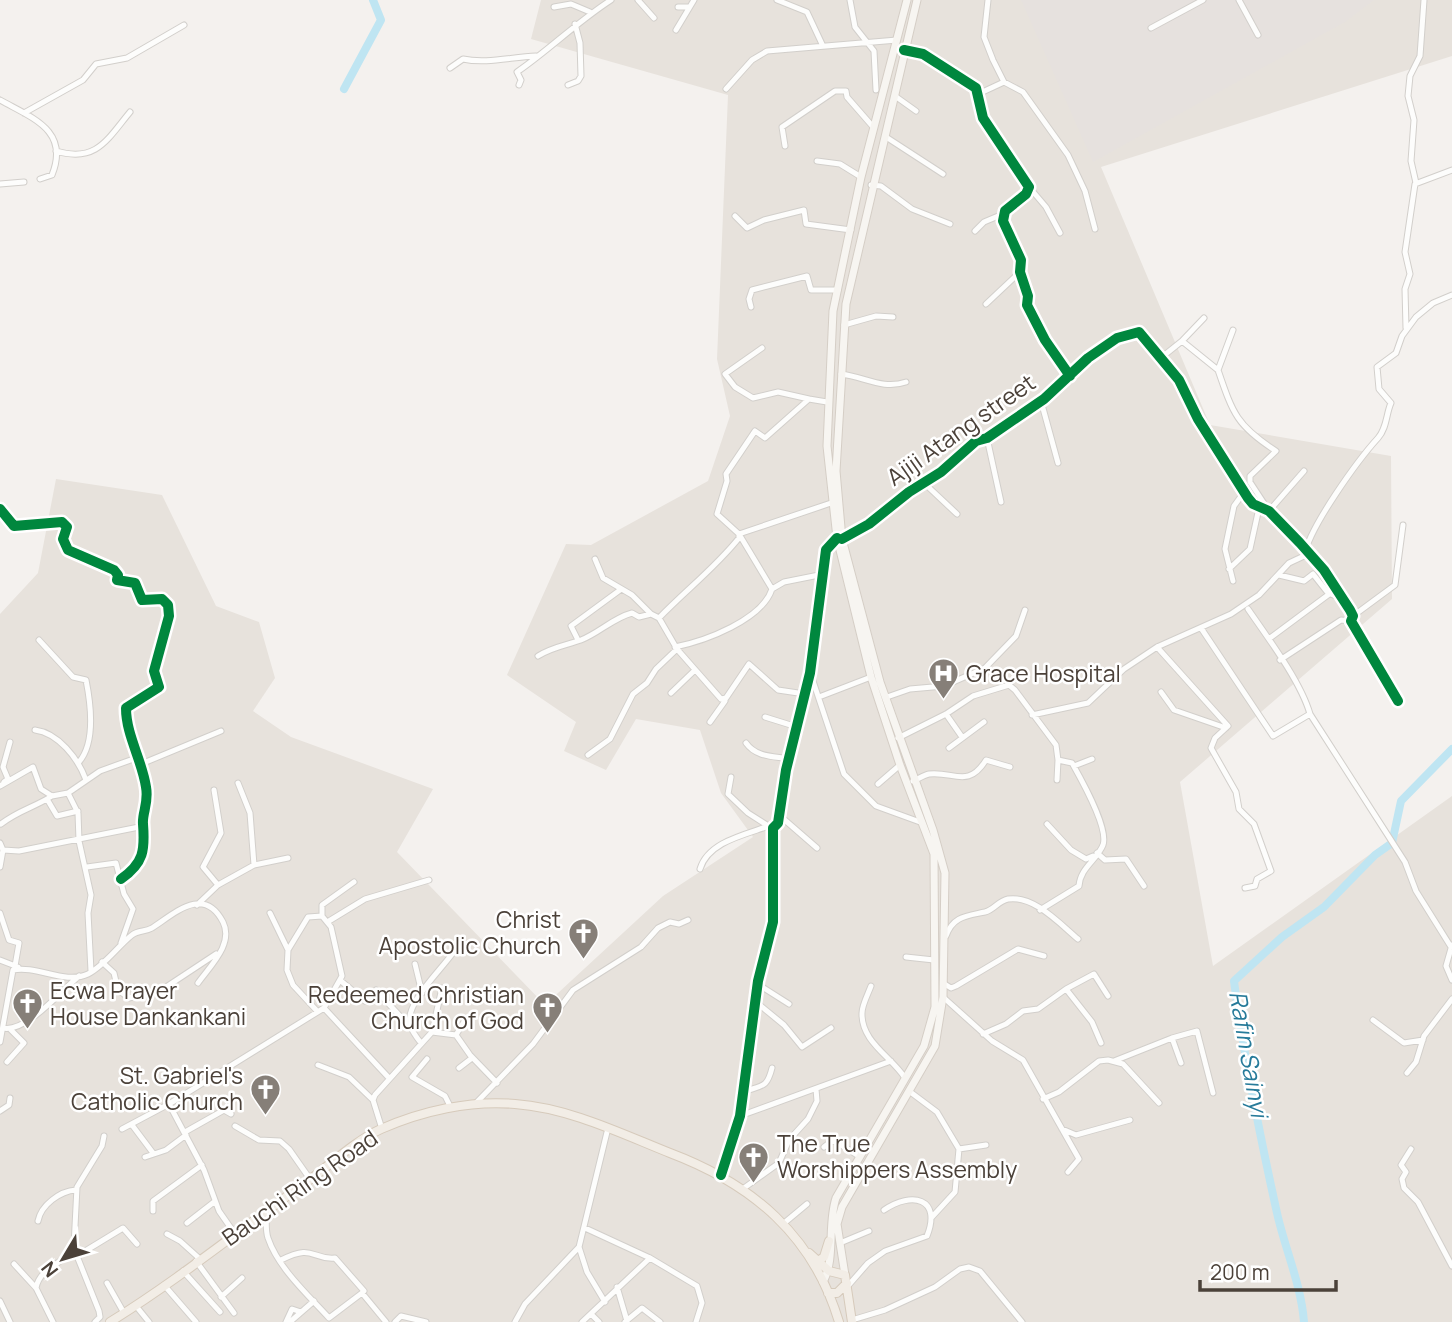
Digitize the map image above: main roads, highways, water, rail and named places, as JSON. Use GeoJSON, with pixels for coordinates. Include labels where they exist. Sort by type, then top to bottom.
{"type":"FeatureCollection","features":[{"type":"Feature","properties":{"kind":"main road"},"geometry":{"type":"LineString","coordinates":[[818,1261],[824,1257],[829,1241],[836,1198],[924,1046],[935,1007],[934,854],[920,822],[871,677],[831,503],[827,402],[833,311],[861,177],[907,0]]}},
{"type":"Feature","properties":{"kind":"main road"},"geometry":{"type":"LineString","coordinates":[[852,1321],[837,1224],[842,1207],[935,1045],[943,997],[945,873],[933,830],[913,781],[880,682],[839,539],[836,471],[846,304],[917,0]]}},
{"type":"Feature","properties":{"kind":"main road","name":"Bauchi Ring Road"},"geometry":{"type":"LineString","coordinates":[[110,1322],[382,1129],[476,1103],[533,1106],[608,1128],[721,1175],[744,1188],[783,1224],[804,1249],[846,1282]]}},
{"type":"Feature","properties":{"kind":"main road"},"geometry":{"type":"LineString","coordinates":[[823,1282],[829,1271],[829,1241]]}},
{"type":"Feature","properties":{"kind":"main road","name":"Bauchi Ring Road"},"geometry":{"type":"LineString","coordinates":[[804,1249],[823,1282],[839,1322]]}},
{"type":"Feature","properties":{"kind":"main road"},"geometry":{"type":"LineString","coordinates":[[828,1293],[837,1293],[846,1282]]}},
{"type":"Feature","properties":{"kind":"waterway"},"geometry":{"type":"LineString","coordinates":[[344,89],[381,20],[373,0]]}},
{"type":"Feature","properties":{"kind":"waterway","name":"Rafin Sainyi"},"geometry":{"type":"LineString","coordinates":[[1304,1322],[1300,1294],[1277,1213],[1259,1126],[1234,981],[1282,937],[1324,907],[1375,855],[1392,843],[1401,801],[1452,749]]}},
{"type":"Feature","properties":{"kind":"place","name":"Grace Hospital"},"geometry":{"type":"Point","coordinates":[943,701]}},
{"type":"Feature","properties":{"kind":"place","name":"Christ Apostolic Church"},"geometry":{"type":"Point","coordinates":[584,960]}},
{"type":"Feature","properties":{"kind":"place","name":"Ecwa Prayer House Dankankani"},"geometry":{"type":"Point","coordinates":[27,1031]}},
{"type":"Feature","properties":{"kind":"place","name":"Redeemed Christian Church of God"},"geometry":{"type":"Point","coordinates":[547,1035]}},
{"type":"Feature","properties":{"kind":"place","name":"St. Gabriel's Catholic Church"},"geometry":{"type":"Point","coordinates":[266,1116]}},
{"type":"Feature","properties":{"kind":"place","name":"The True Worshippers Assembly"},"geometry":{"type":"Point","coordinates":[754,1184]}}]}
